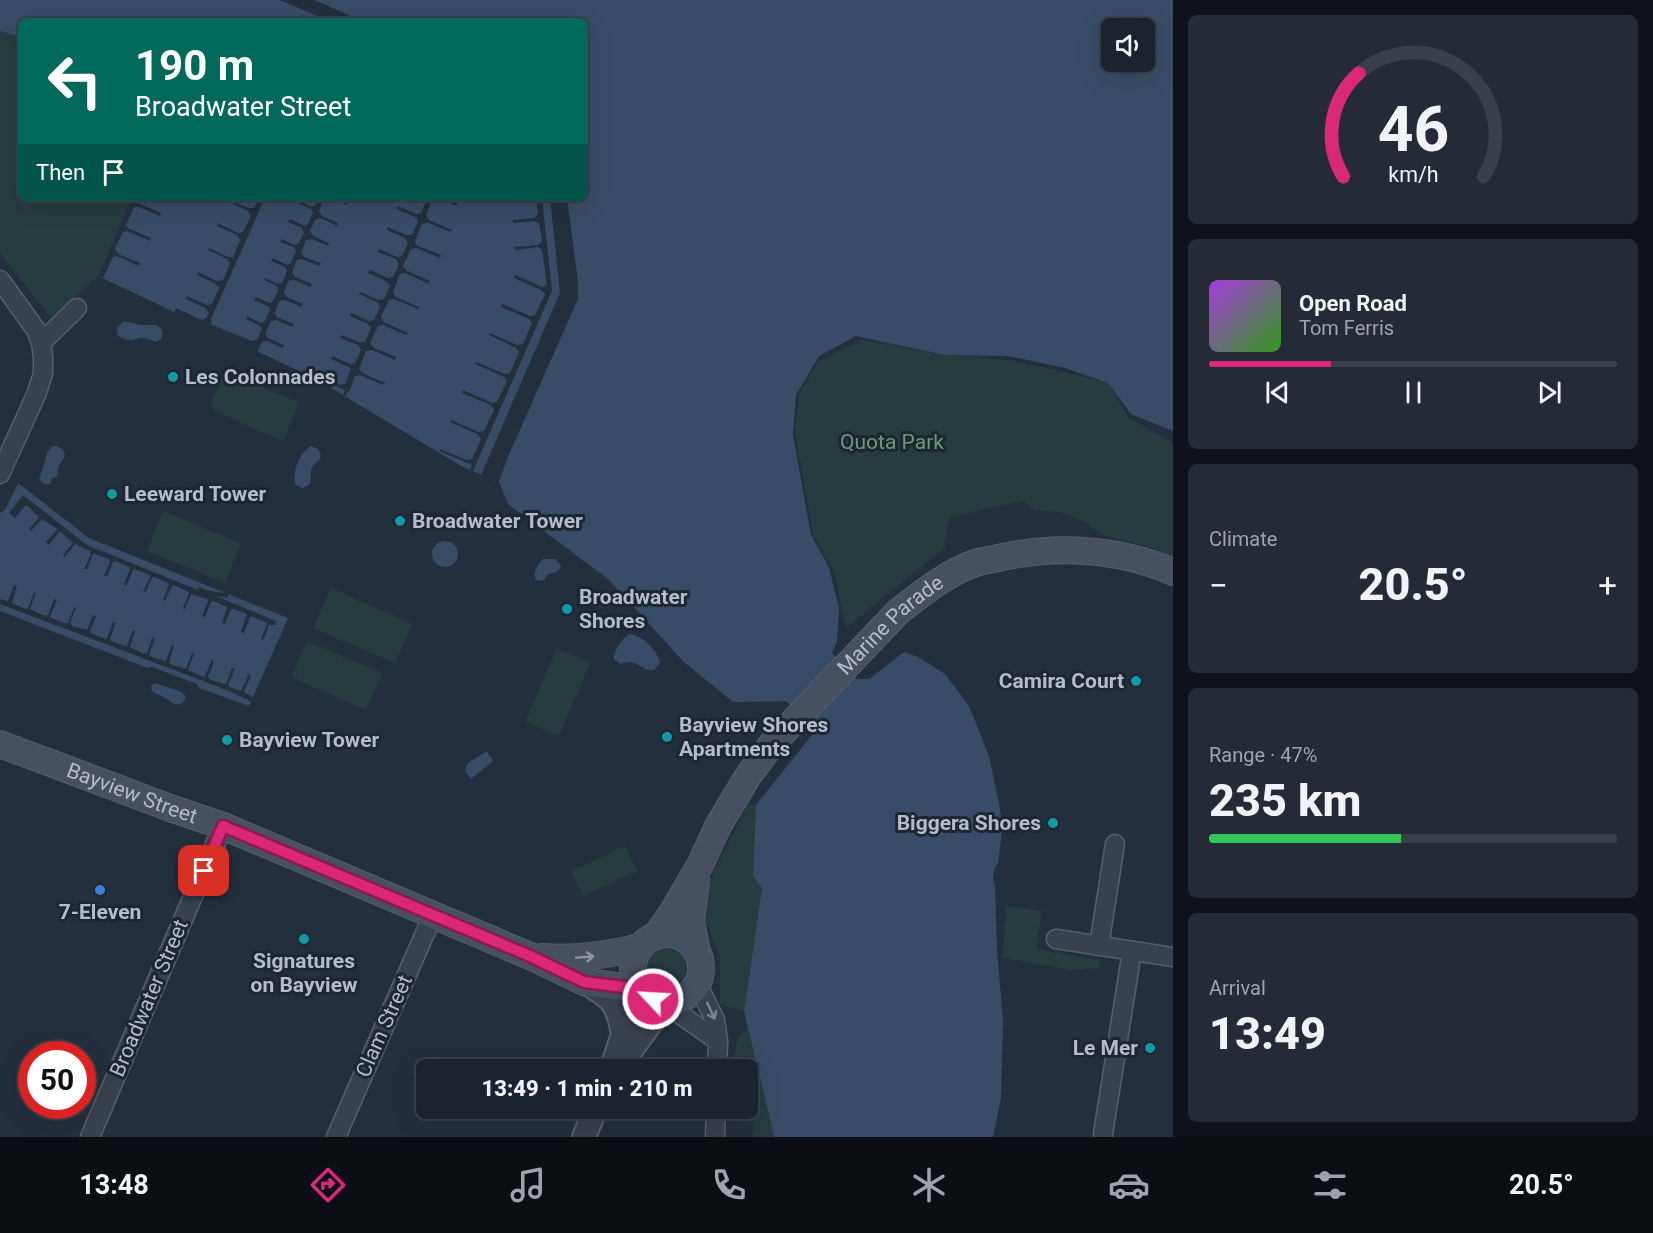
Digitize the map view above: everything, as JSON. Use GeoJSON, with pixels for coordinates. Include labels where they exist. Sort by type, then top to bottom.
{"type":"FeatureCollection","features":[{"type":"Feature","properties":{"kind":"main road","name":"Marine Parade"},"geometry":{"type":"LineString","coordinates":[[648,942],[672,913],[700,865],[718,826],[748,776],[772,744],[898,612],[922,593],[975,563],[1039,551],[1102,552],[1136,559],[1173,572]]}},
{"type":"Feature","properties":{"kind":"main road","name":"Bayview Street"},"geometry":{"type":"LineString","coordinates":[[0,744],[223,826],[530,956],[584,982],[655,997]]}},
{"type":"Feature","properties":{"kind":"main road","name":"Marine Parade"},"geometry":{"type":"LineString","coordinates":[[697,953],[691,920],[693,892],[700,865]]}},
{"type":"Feature","properties":{"kind":"main road"},"geometry":{"type":"LineString","coordinates":[[667,934],[678,936],[689,942],[697,953],[701,968],[697,983],[686,996],[655,997],[635,980],[633,963],[648,942],[667,934]]}},
{"type":"Feature","properties":{"kind":"main road","name":"Bayview Street"},"geometry":{"type":"LineString","coordinates":[[530,956],[558,959],[587,958],[648,942]]}},
{"type":"Feature","properties":{"kind":"street"},"geometry":{"type":"LineString","coordinates":[[0,280],[36,330],[41,342],[43,374],[36,395],[0,474]]}},
{"type":"Feature","properties":{"kind":"street"},"geometry":{"type":"LineString","coordinates":[[41,342],[77,309]]}},
{"type":"Feature","properties":{"kind":"street","name":"Broadwater Street"},"geometry":{"type":"LineString","coordinates":[[90,1137],[223,826]]}},
{"type":"Feature","properties":{"kind":"street"},"geometry":{"type":"LineString","coordinates":[[1099,946],[1115,844]]}},
{"type":"Feature","properties":{"kind":"street","name":"Clam Street"},"geometry":{"type":"LineString","coordinates":[[336,1137],[433,915]]}},
{"type":"Feature","properties":{"kind":"street"},"geometry":{"type":"LineString","coordinates":[[1056,939],[1173,957]]}},
{"type":"Feature","properties":{"kind":"street"},"geometry":{"type":"LineString","coordinates":[[1103,1134],[1132,951]]}},
{"type":"Feature","properties":{"kind":"street"},"geometry":{"type":"LineString","coordinates":[[584,982],[610,999],[617,1008],[623,1034]]}},
{"type":"Feature","properties":{"kind":"street"},"geometry":{"type":"LineString","coordinates":[[697,983],[715,1020],[717,1059]]}},
{"type":"Feature","properties":{"kind":"street"},"geometry":{"type":"LineString","coordinates":[[615,1059],[623,1034],[655,997]]}},
{"type":"Feature","properties":{"kind":"street"},"geometry":{"type":"LineString","coordinates":[[655,997],[718,1041]]}},
{"type":"Feature","properties":{"kind":"street"},"geometry":{"type":"LineString","coordinates":[[624,1059],[655,997]]}},
{"type":"Feature","properties":{"kind":"street"},"geometry":{"type":"LineString","coordinates":[[584,1137],[591,1119]]}},
{"type":"Feature","properties":{"kind":"street"},"geometry":{"type":"LineString","coordinates":[[715,1137],[716,1119]]}},
{"type":"Feature","properties":{"kind":"green space"},"geometry":{"type":"Polygon","coordinates":[[[0,31],[18,36],[18,201],[131,201],[98,276],[51,318],[0,253],[0,31]]]}},
{"type":"Feature","properties":{"kind":"green space","name":"Quota Park"},"geometry":{"type":"Polygon","coordinates":[[[861,340],[944,355],[1008,360],[1108,383],[1129,418],[1173,443],[1173,559],[1153,548],[1102,535],[1085,522],[1060,512],[1035,510],[1023,501],[949,517],[944,548],[846,628],[834,572],[813,534],[795,432],[799,394],[818,362],[861,340]]]}},
{"type":"Feature","properties":{"kind":"green space"},"geometry":{"type":"Polygon","coordinates":[[[224,371],[299,403],[283,441],[213,410],[211,403],[224,371]]]}},
{"type":"Feature","properties":{"kind":"green space"},"geometry":{"type":"Polygon","coordinates":[[[163,511],[241,543],[225,583],[147,551],[163,511]]]}},
{"type":"Feature","properties":{"kind":"green space"},"geometry":{"type":"Polygon","coordinates":[[[331,588],[412,624],[395,663],[313,628],[331,588]]]}},
{"type":"Feature","properties":{"kind":"green space"},"geometry":{"type":"Polygon","coordinates":[[[307,641],[382,673],[366,710],[291,677],[307,641]]]}},
{"type":"Feature","properties":{"kind":"green space"},"geometry":{"type":"Polygon","coordinates":[[[557,648],[590,663],[559,736],[525,722],[557,648]]]}},
{"type":"Feature","properties":{"kind":"green space"},"geometry":{"type":"Polygon","coordinates":[[[748,805],[756,805],[753,876],[762,888],[744,1011],[720,1004],[720,956],[704,917],[704,898],[713,873],[748,805]]]}},
{"type":"Feature","properties":{"kind":"green space"},"geometry":{"type":"Polygon","coordinates":[[[625,846],[637,871],[583,896],[571,871],[625,846]]]}},
{"type":"Feature","properties":{"kind":"green space"},"geometry":{"type":"Polygon","coordinates":[[[1006,906],[1042,911],[1036,949],[1100,960],[1099,968],[1072,970],[1003,958],[1006,906]]]}},
{"type":"Feature","properties":{"kind":"green space"},"geometry":{"type":"Polygon","coordinates":[[[665,946],[673,947],[680,952],[685,959],[685,975],[680,982],[673,987],[665,988],[657,987],[650,982],[645,975],[644,967],[645,959],[650,952],[657,947],[665,946]]]}},
{"type":"Feature","properties":{"kind":"green space"},"geometry":{"type":"Polygon","coordinates":[[[748,1028],[755,1059],[734,1059],[737,1038],[748,1028]]]}},
{"type":"Feature","properties":{"kind":"green space"},"geometry":{"type":"Polygon","coordinates":[[[758,1070],[774,1137],[753,1137],[753,1119],[758,1119],[758,1070]]]}},
{"type":"Feature","properties":{"kind":"water"},"geometry":{"type":"Polygon","coordinates":[[[0,0],[1173,0],[1173,431],[1131,414],[1108,383],[1065,368],[1009,356],[944,355],[856,336],[819,356],[796,395],[793,435],[811,535],[829,567],[839,609],[837,641],[832,653],[857,679],[869,679],[904,652],[918,657],[945,674],[969,706],[989,756],[1000,808],[1002,831],[998,863],[993,877],[1003,1020],[1001,1098],[993,1137],[774,1137],[758,1070],[758,1059],[755,1059],[744,1011],[762,888],[753,876],[756,805],[816,730],[786,701],[733,702],[684,662],[608,579],[508,504],[499,482],[463,467],[316,379],[98,276],[131,201],[588,201],[588,18],[18,18],[18,36],[0,31],[0,0]]]}},
{"type":"Feature","properties":{"kind":"water"},"geometry":{"type":"Polygon","coordinates":[[[124,321],[141,325],[157,325],[162,330],[162,338],[156,342],[145,338],[130,340],[122,338],[118,336],[117,328],[124,321]]]}},
{"type":"Feature","properties":{"kind":"water"},"geometry":{"type":"Polygon","coordinates":[[[56,446],[63,450],[64,457],[58,467],[57,477],[52,478],[50,484],[44,484],[39,479],[47,453],[56,446]]]}},
{"type":"Feature","properties":{"kind":"water"},"geometry":{"type":"Polygon","coordinates":[[[311,446],[318,449],[321,457],[312,467],[310,483],[303,488],[296,485],[296,469],[303,453],[311,446]]]}},
{"type":"Feature","properties":{"kind":"water"},"geometry":{"type":"Polygon","coordinates":[[[18,483],[89,538],[288,618],[249,706],[199,688],[197,684],[152,667],[148,668],[0,611],[0,513],[5,510],[18,483]]]}},
{"type":"Feature","properties":{"kind":"water"},"geometry":{"type":"Polygon","coordinates":[[[445,541],[454,545],[458,554],[454,563],[445,567],[436,563],[432,554],[436,545],[445,541]]]}},
{"type":"Feature","properties":{"kind":"water"},"geometry":{"type":"Polygon","coordinates":[[[543,559],[555,559],[561,567],[557,572],[548,574],[544,580],[538,581],[535,572],[543,559]]]}},
{"type":"Feature","properties":{"kind":"water"},"geometry":{"type":"Polygon","coordinates":[[[630,634],[649,644],[656,653],[660,662],[654,670],[647,670],[630,662],[620,664],[614,659],[619,645],[630,634]]]}},
{"type":"Feature","properties":{"kind":"water"},"geometry":{"type":"Polygon","coordinates":[[[155,683],[182,692],[186,697],[184,701],[177,704],[152,691],[151,686],[155,683]]]}},
{"type":"Feature","properties":{"kind":"water"},"geometry":{"type":"Polygon","coordinates":[[[487,751],[493,761],[471,779],[465,771],[468,763],[487,751]]]}},
{"type":"Feature","properties":{"kind":"pier"},"geometry":{"type":"Polygon","coordinates":[[[280,0],[314,0],[356,18],[322,18],[280,0]]]}},
{"type":"Feature","properties":{"kind":"pier"},"geometry":{"type":"Polygon","coordinates":[[[131,201],[138,201],[140,204],[161,213],[160,216],[134,207],[126,225],[151,238],[150,241],[127,231],[123,232],[115,249],[118,254],[140,263],[139,266],[117,256],[113,257],[103,278],[98,276],[131,201]]]}},
{"type":"Feature","properties":{"kind":"pier"},"geometry":{"type":"Polygon","coordinates":[[[258,201],[264,201],[211,319],[212,325],[252,341],[257,340],[262,329],[246,319],[247,316],[261,323],[264,322],[270,310],[268,306],[254,300],[256,297],[270,303],[278,291],[277,286],[264,280],[265,278],[278,284],[282,283],[287,271],[285,267],[271,261],[273,258],[287,265],[291,263],[296,251],[294,247],[280,242],[282,239],[294,245],[298,244],[304,233],[302,228],[288,222],[290,219],[307,225],[313,213],[311,209],[297,203],[299,201],[312,207],[318,201],[323,201],[319,211],[322,216],[338,223],[337,226],[321,218],[315,220],[310,231],[313,236],[329,243],[328,246],[312,239],[306,240],[301,252],[304,257],[321,263],[319,266],[302,259],[297,260],[292,272],[295,277],[312,284],[310,287],[294,280],[288,281],[284,293],[287,297],[303,304],[301,307],[285,300],[279,301],[275,313],[277,317],[294,324],[293,327],[276,320],[271,321],[265,334],[268,338],[284,345],[283,348],[267,341],[262,342],[257,352],[174,313],[176,308],[202,320],[206,318],[209,313],[205,308],[186,299],[187,296],[207,305],[212,304],[219,288],[216,284],[197,275],[198,272],[217,281],[223,280],[230,264],[227,259],[208,250],[209,248],[233,257],[240,240],[237,235],[217,226],[218,223],[238,233],[243,232],[251,216],[248,211],[229,202],[254,208],[258,201]]]}},
{"type":"Feature","properties":{"kind":"pier"},"geometry":{"type":"Polygon","coordinates":[[[426,201],[432,201],[426,215],[429,220],[452,230],[451,232],[428,223],[422,224],[415,241],[416,245],[441,255],[440,258],[416,248],[411,249],[403,266],[407,271],[430,281],[429,284],[405,273],[400,274],[393,292],[396,297],[419,307],[418,309],[394,299],[389,300],[381,317],[384,322],[408,333],[406,335],[383,325],[378,326],[370,343],[374,348],[396,357],[395,360],[372,350],[366,351],[359,369],[362,373],[385,383],[383,385],[360,375],[355,376],[349,392],[346,396],[343,395],[345,390],[322,380],[323,378],[340,385],[345,384],[351,369],[331,359],[332,356],[350,364],[355,363],[361,350],[358,345],[340,338],[341,335],[365,342],[371,328],[368,324],[350,316],[351,313],[369,321],[374,320],[380,307],[377,302],[359,294],[361,292],[378,300],[384,299],[390,286],[386,281],[368,273],[370,270],[388,278],[393,277],[399,264],[396,259],[378,252],[379,249],[397,257],[402,256],[408,243],[405,238],[387,230],[388,227],[406,235],[412,235],[418,221],[415,217],[397,209],[398,206],[416,214],[421,213],[426,201]]]}},
{"type":"Feature","properties":{"kind":"pier"},"geometry":{"type":"Polygon","coordinates":[[[445,201],[452,201],[458,204],[457,206],[445,201]]]}},
{"type":"Feature","properties":{"kind":"pier"},"geometry":{"type":"Polygon","coordinates":[[[536,201],[542,201],[552,291],[473,471],[470,470],[472,465],[439,451],[440,449],[467,460],[472,459],[481,439],[477,434],[450,422],[451,420],[479,432],[484,431],[494,410],[491,405],[462,393],[463,390],[492,403],[497,402],[507,381],[504,377],[475,364],[476,362],[505,374],[510,373],[519,352],[516,348],[489,335],[490,333],[517,345],[523,344],[532,323],[529,319],[501,307],[502,304],[530,316],[535,315],[545,294],[514,278],[515,275],[542,287],[547,285],[542,250],[538,247],[515,250],[515,247],[538,245],[542,241],[539,223],[534,221],[513,223],[513,220],[534,218],[538,214],[536,201]]]}},
{"type":"Feature","properties":{"kind":"pier"},"geometry":{"type":"Polygon","coordinates":[[[550,201],[567,201],[578,281],[578,299],[499,482],[481,475],[560,293],[550,201]]]}},
{"type":"Feature","properties":{"kind":"pier"},"geometry":{"type":"Polygon","coordinates":[[[23,495],[87,545],[198,590],[199,587],[229,594],[227,598],[216,596],[276,621],[275,625],[269,625],[263,640],[261,639],[266,622],[250,617],[244,633],[241,632],[247,614],[231,609],[225,624],[222,623],[227,607],[214,601],[211,602],[205,617],[202,616],[207,599],[191,594],[185,609],[183,608],[189,593],[174,585],[165,601],[163,600],[168,583],[154,577],[146,592],[143,591],[150,577],[135,569],[126,586],[124,584],[130,569],[115,561],[107,576],[104,576],[110,562],[109,559],[95,554],[87,569],[84,569],[91,554],[90,551],[75,544],[65,557],[63,555],[73,543],[59,532],[49,545],[46,542],[57,530],[42,519],[31,531],[29,529],[39,517],[27,505],[15,518],[9,513],[23,495]]]}},
{"type":"Feature","properties":{"kind":"pier"},"geometry":{"type":"Polygon","coordinates":[[[14,585],[17,586],[12,603],[28,608],[34,592],[36,593],[30,609],[45,616],[48,615],[54,599],[57,600],[51,618],[68,623],[74,607],[76,608],[70,623],[72,626],[87,630],[93,615],[96,616],[90,631],[105,639],[113,622],[116,623],[111,641],[127,646],[133,630],[135,631],[130,647],[144,654],[147,653],[152,638],[155,639],[149,654],[164,661],[172,645],[174,646],[170,664],[186,669],[192,653],[194,654],[188,670],[203,677],[212,660],[214,661],[209,679],[226,684],[232,668],[235,669],[229,687],[241,691],[249,674],[251,676],[244,691],[253,697],[251,702],[232,692],[0,604],[0,599],[8,601],[14,585]]]}},
{"type":"Feature","properties":{"kind":"place","name":"Les Colonnades"},"geometry":{"type":"Point","coordinates":[173,377]}},
{"type":"Feature","properties":{"kind":"place","name":"Leeward Tower"},"geometry":{"type":"Point","coordinates":[112,494]}},
{"type":"Feature","properties":{"kind":"place","name":"Broadwater Tower"},"geometry":{"type":"Point","coordinates":[400,521]}},
{"type":"Feature","properties":{"kind":"place","name":"Broadwater Shores"},"geometry":{"type":"Point","coordinates":[567,609]}},
{"type":"Feature","properties":{"kind":"place","name":"Camira Court"},"geometry":{"type":"Point","coordinates":[1136,681]}},
{"type":"Feature","properties":{"kind":"place","name":"Bayview Shores Apartments"},"geometry":{"type":"Point","coordinates":[667,737]}},
{"type":"Feature","properties":{"kind":"place","name":"Bayview Tower"},"geometry":{"type":"Point","coordinates":[227,740]}},
{"type":"Feature","properties":{"kind":"place","name":"Biggera Shores"},"geometry":{"type":"Point","coordinates":[1053,823]}},
{"type":"Feature","properties":{"kind":"place","name":"7-Eleven"},"geometry":{"type":"Point","coordinates":[100,890]}},
{"type":"Feature","properties":{"kind":"place","name":"Signatures on Bayview"},"geometry":{"type":"Point","coordinates":[304,939]}},
{"type":"Feature","properties":{"kind":"place","name":"Le Mer"},"geometry":{"type":"Point","coordinates":[1150,1048]}},
{"type":"Feature","properties":{"kind":"route"},"geometry":{"type":"LineString","coordinates":[[204,871],[223,826],[530,956],[584,982],[640,989],[653,999]]}}]}
